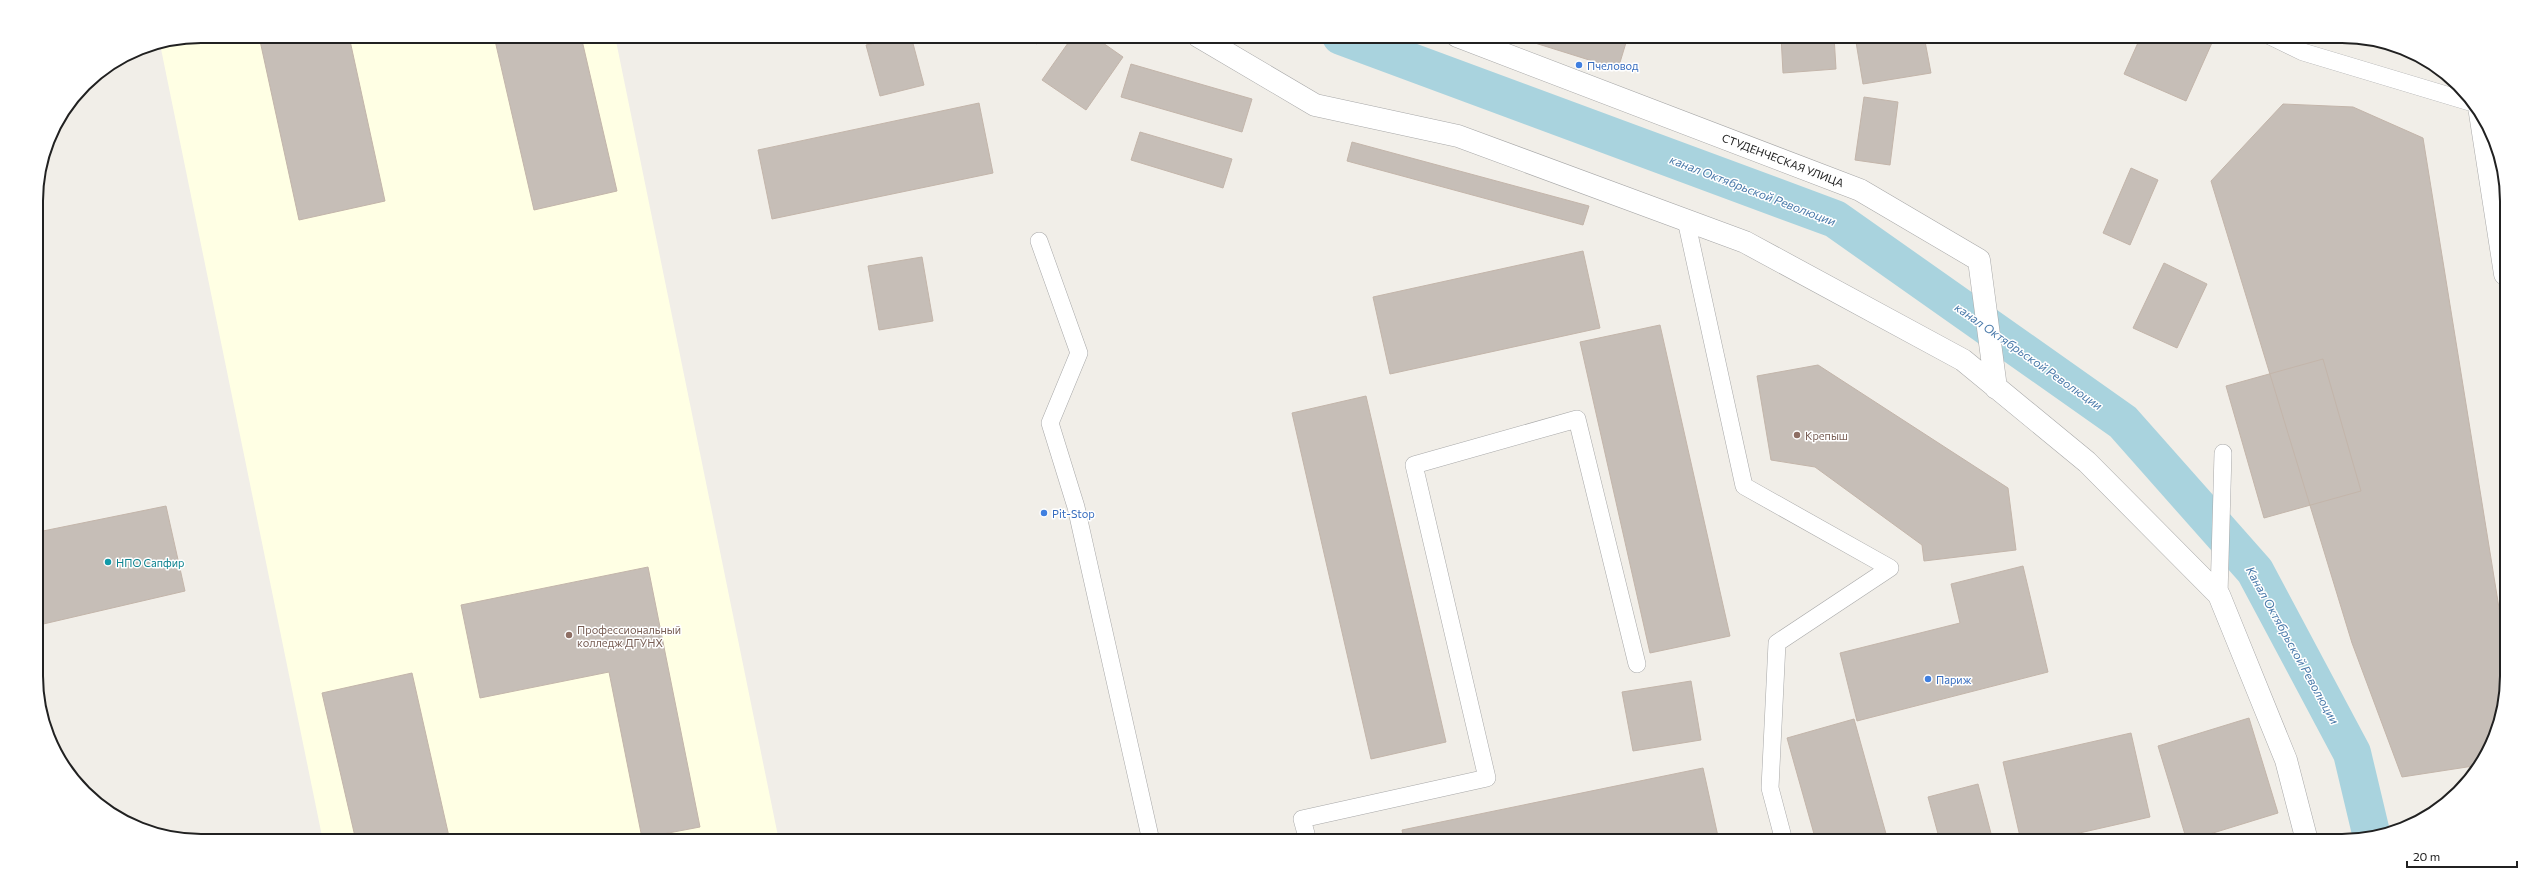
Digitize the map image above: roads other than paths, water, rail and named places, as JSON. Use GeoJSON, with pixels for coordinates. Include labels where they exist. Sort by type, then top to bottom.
{"type":"FeatureCollection","features":[{"type":"Feature","properties":{"kind":"street"},"geometry":{"type":"LineString","coordinates":[[1210,43],[1315,105],[1458,136],[1746,242],[1963,360],[2087,462],[2219,595],[2286,760],[2305,834]]}},
{"type":"Feature","properties":{"kind":"street","name":"СТУДЕНЧЕСКАЯ УЛИЦА"},"geometry":{"type":"LineString","coordinates":[[1475,43],[1860,190],[1979,260],[1996,388]]}},
{"type":"Feature","properties":{"kind":"street"},"geometry":{"type":"LineString","coordinates":[[2482,128],[2500,247]]}},
{"type":"Feature","properties":{"kind":"lane"},"geometry":{"type":"LineString","coordinates":[[2284,43],[2303,52],[2463,100]]}},
{"type":"Feature","properties":{"kind":"lane"},"geometry":{"type":"LineString","coordinates":[[1686,220],[1744,486],[1890,568],[1777,643],[1770,788],[1782,834]]}},
{"type":"Feature","properties":{"kind":"lane"},"geometry":{"type":"LineString","coordinates":[[1039,241],[1079,353],[1050,423],[1076,507],[1149,834]]}},
{"type":"Feature","properties":{"kind":"lane"},"geometry":{"type":"LineString","coordinates":[[1306,834],[1302,819],[1487,778],[1414,465],[1577,419],[1638,664]]}},
{"type":"Feature","properties":{"kind":"lane"},"geometry":{"type":"LineString","coordinates":[[2219,595],[2223,453]]}},
{"type":"Feature","properties":{"kind":"waterway","name":"канал Октябрьской Революции"},"geometry":{"type":"LineString","coordinates":[[1360,43],[1835,219],[2123,422],[2255,571],[2352,753],[2371,831]]}},
{"type":"Feature","properties":{"kind":"place","name":"Пчеловод"},"geometry":{"type":"Point","coordinates":[1579,65]}},
{"type":"Feature","properties":{"kind":"place","name":"Крепыш"},"geometry":{"type":"Point","coordinates":[1797,435]}},
{"type":"Feature","properties":{"kind":"place","name":"Pit-Stop"},"geometry":{"type":"Point","coordinates":[1044,513]}},
{"type":"Feature","properties":{"kind":"place","name":"НПО Сапфир"},"geometry":{"type":"Point","coordinates":[108,562]}},
{"type":"Feature","properties":{"kind":"place","name":"Профессиональный колледж ДГУНХ"},"geometry":{"type":"Point","coordinates":[569,635]}},
{"type":"Feature","properties":{"kind":"place","name":"Париж"},"geometry":{"type":"Point","coordinates":[1928,679]}},
{"type":"Feature","properties":{"kind":"water label","name":"Канал Октябрьской Революции"},"geometry":{"type":"Point","coordinates":[2293,645]}}]}
